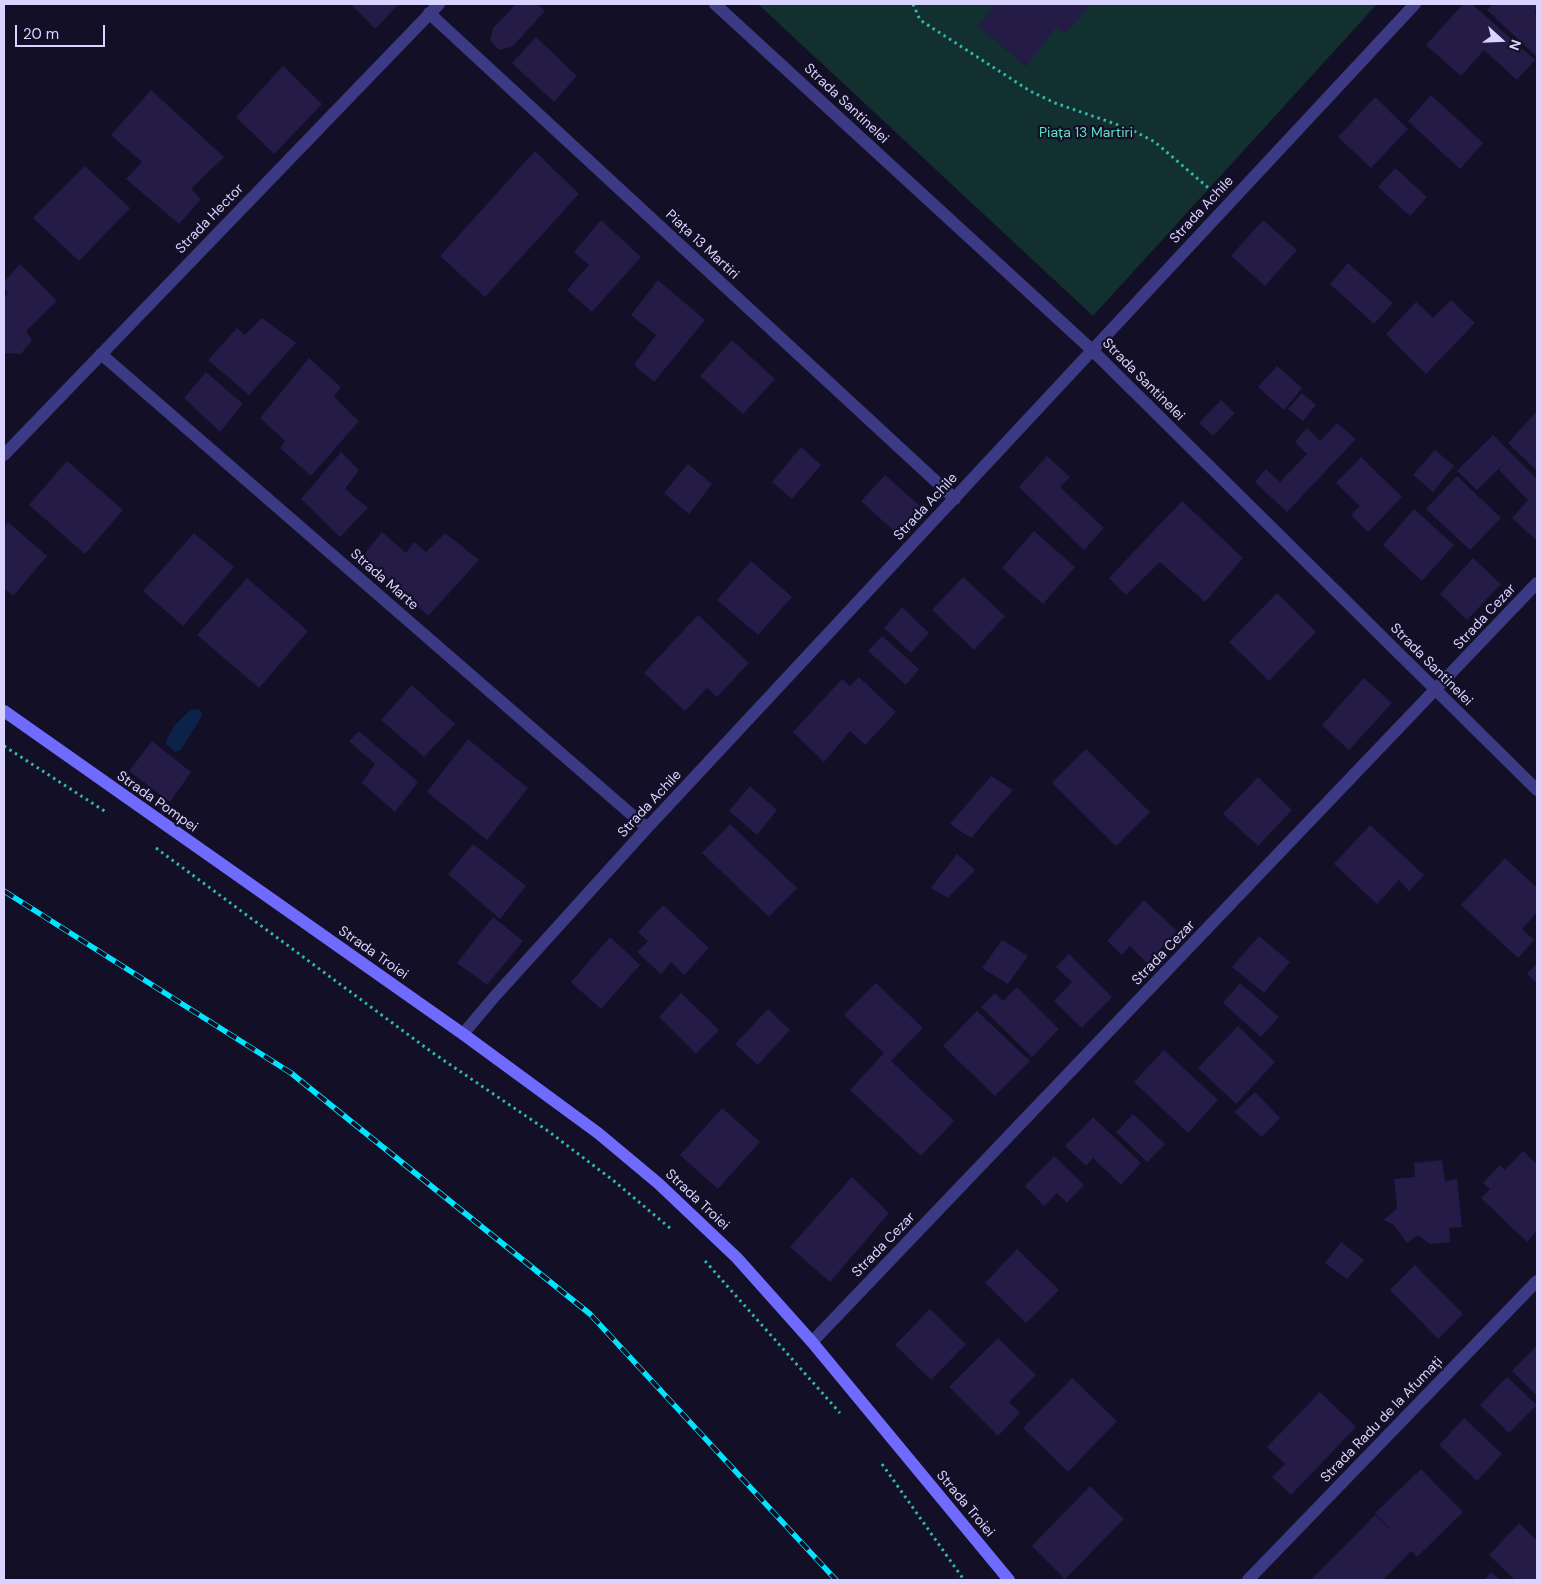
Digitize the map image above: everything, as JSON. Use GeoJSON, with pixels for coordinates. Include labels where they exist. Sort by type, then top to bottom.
{"type":"FeatureCollection","features":[{"type":"Feature","properties":{"kind":"main road","name":"Strada Pompei"},"geometry":{"type":"LineString","coordinates":[[4,711],[294,916]]}},
{"type":"Feature","properties":{"kind":"main road","name":"Strada Troiei"},"geometry":{"type":"LineString","coordinates":[[294,916],[463,1034],[598,1133],[659,1184],[738,1258],[812,1342],[1009,1580]]}},
{"type":"Feature","properties":{"kind":"street","name":"Strada Hector"},"geometry":{"type":"LineString","coordinates":[[4,455],[439,4]]}},
{"type":"Feature","properties":{"kind":"street","name":"Strada Santinelei"},"geometry":{"type":"LineString","coordinates":[[715,4],[1092,350],[1537,790]]}},
{"type":"Feature","properties":{"kind":"street","name":"Strada Achile"},"geometry":{"type":"LineString","coordinates":[[463,1034],[647,828],[1415,4]]}},
{"type":"Feature","properties":{"kind":"street","name":"Piața 13 Martiri"},"geometry":{"type":"LineString","coordinates":[[429,13],[955,499]]}},
{"type":"Feature","properties":{"kind":"street","name":"Strada Marte"},"geometry":{"type":"LineString","coordinates":[[101,354],[647,828]]}},
{"type":"Feature","properties":{"kind":"street","name":"Strada Cezar"},"geometry":{"type":"LineString","coordinates":[[812,1342],[1436,691],[1537,583]]}},
{"type":"Feature","properties":{"kind":"street","name":"Strada Radu de la Afumați"},"geometry":{"type":"LineString","coordinates":[[1248,1580],[1537,1281]]}},
{"type":"Feature","properties":{"kind":"path"},"geometry":{"type":"LineString","coordinates":[[913,4],[920,20],[1030,91],[1055,103],[1130,129],[1156,142],[1227,205]]}},
{"type":"Feature","properties":{"kind":"path"},"geometry":{"type":"LineString","coordinates":[[4,746],[110,815]]}},
{"type":"Feature","properties":{"kind":"path"},"geometry":{"type":"LineString","coordinates":[[150,843],[433,1053],[548,1131],[614,1181],[679,1235]]}},
{"type":"Feature","properties":{"kind":"path"},"geometry":{"type":"LineString","coordinates":[[699,1254],[843,1417]]}},
{"type":"Feature","properties":{"kind":"path"},"geometry":{"type":"LineString","coordinates":[[880,1462],[964,1580]]}},
{"type":"Feature","properties":{"kind":"green space","name":"Piața 13 Martiri"},"geometry":{"type":"Polygon","coordinates":[[[758,4],[1377,4],[1093,316],[758,4]]]}},
{"type":"Feature","properties":{"kind":"water"},"geometry":{"type":"Polygon","coordinates":[[[198,709],[203,714],[181,750],[175,752],[165,743],[174,726],[190,710],[198,709]]]}},
{"type":"Feature","properties":{"kind":"building"},"geometry":{"type":"Polygon","coordinates":[[[351,4],[399,4],[375,29],[351,4]]]}},
{"type":"Feature","properties":{"kind":"building"},"geometry":{"type":"Polygon","coordinates":[[[516,4],[537,4],[545,11],[512,47],[499,50],[490,40],[493,28],[516,4]]]}},
{"type":"Feature","properties":{"kind":"building"},"geometry":{"type":"Polygon","coordinates":[[[989,4],[1091,4],[1066,33],[1056,27],[1026,67],[978,26],[994,7],[989,4]]]}},
{"type":"Feature","properties":{"kind":"building"},"geometry":{"type":"Polygon","coordinates":[[[1463,4],[1472,4],[1535,60],[1517,80],[1484,50],[1461,76],[1426,45],[1463,4]]]}},
{"type":"Feature","properties":{"kind":"building"},"geometry":{"type":"Polygon","coordinates":[[[1493,4],[1537,4],[1535,14],[1537,16],[1537,57],[1487,10],[1493,4]]]}},
{"type":"Feature","properties":{"kind":"building"},"geometry":{"type":"Polygon","coordinates":[[[536,37],[577,76],[554,102],[512,63],[536,37]]]}},
{"type":"Feature","properties":{"kind":"building"},"geometry":{"type":"Polygon","coordinates":[[[283,66],[322,104],[274,154],[236,117],[283,66]]]}},
{"type":"Feature","properties":{"kind":"building"},"geometry":{"type":"Polygon","coordinates":[[[151,90],[224,157],[191,189],[201,199],[179,224],[126,179],[142,162],[111,135],[151,90]]]}},
{"type":"Feature","properties":{"kind":"building"},"geometry":{"type":"Polygon","coordinates":[[[1431,95],[1483,143],[1460,169],[1408,121],[1431,95]]]}},
{"type":"Feature","properties":{"kind":"building"},"geometry":{"type":"Polygon","coordinates":[[[1375,97],[1408,129],[1371,168],[1338,137],[1375,97]]]}},
{"type":"Feature","properties":{"kind":"building"},"geometry":{"type":"Polygon","coordinates":[[[535,151],[579,194],[485,297],[440,256],[535,151]]]}},
{"type":"Feature","properties":{"kind":"building"},"geometry":{"type":"Polygon","coordinates":[[[85,166],[130,208],[79,261],[33,218],[85,166]]]}},
{"type":"Feature","properties":{"kind":"building"},"geometry":{"type":"Polygon","coordinates":[[[1395,168],[1427,197],[1410,216],[1378,187],[1395,168]]]}},
{"type":"Feature","properties":{"kind":"building"},"geometry":{"type":"Polygon","coordinates":[[[601,220],[641,257],[592,312],[567,290],[589,265],[574,252],[601,220]]]}},
{"type":"Feature","properties":{"kind":"building"},"geometry":{"type":"Polygon","coordinates":[[[1263,220],[1297,250],[1265,286],[1231,256],[1263,220]]]}},
{"type":"Feature","properties":{"kind":"building"},"geometry":{"type":"Polygon","coordinates":[[[1348,263],[1393,303],[1374,324],[1330,284],[1348,263]]]}},
{"type":"Feature","properties":{"kind":"building"},"geometry":{"type":"Polygon","coordinates":[[[20,264],[57,301],[26,331],[32,340],[21,354],[5,353],[4,298],[8,293],[4,288],[4,282],[20,264]]]}},
{"type":"Feature","properties":{"kind":"building"},"geometry":{"type":"Polygon","coordinates":[[[658,280],[705,320],[654,382],[634,365],[656,335],[631,315],[658,280]]]}},
{"type":"Feature","properties":{"kind":"building"},"geometry":{"type":"Polygon","coordinates":[[[1451,300],[1475,323],[1426,374],[1386,334],[1416,302],[1433,318],[1451,300]]]}},
{"type":"Feature","properties":{"kind":"building"},"geometry":{"type":"Polygon","coordinates":[[[262,318],[296,343],[249,395],[208,360],[237,328],[245,335],[262,318]]]}},
{"type":"Feature","properties":{"kind":"building"},"geometry":{"type":"Polygon","coordinates":[[[732,340],[775,379],[743,414],[700,376],[732,340]]]}},
{"type":"Feature","properties":{"kind":"building"},"geometry":{"type":"Polygon","coordinates":[[[309,358],[341,387],[334,397],[359,421],[311,476],[280,448],[285,441],[260,418],[309,358]]]}},
{"type":"Feature","properties":{"kind":"building"},"geometry":{"type":"Polygon","coordinates":[[[1277,366],[1302,388],[1284,410],[1258,387],[1277,366]]]}},
{"type":"Feature","properties":{"kind":"building"},"geometry":{"type":"Polygon","coordinates":[[[206,372],[243,404],[220,432],[184,398],[206,372]]]}},
{"type":"Feature","properties":{"kind":"building"},"geometry":{"type":"Polygon","coordinates":[[[1302,393],[1316,405],[1303,421],[1288,409],[1302,393]]]}},
{"type":"Feature","properties":{"kind":"building"},"geometry":{"type":"Polygon","coordinates":[[[1221,400],[1235,413],[1213,436],[1199,423],[1221,400]]]}},
{"type":"Feature","properties":{"kind":"building"},"geometry":{"type":"Polygon","coordinates":[[[1537,411],[1537,471],[1508,443],[1537,411]]]}},
{"type":"Feature","properties":{"kind":"building"},"geometry":{"type":"Polygon","coordinates":[[[1337,423],[1356,439],[1287,512],[1255,482],[1266,469],[1280,482],[1307,454],[1295,442],[1307,428],[1320,441],[1337,423]]]}},
{"type":"Feature","properties":{"kind":"building"},"geometry":{"type":"Polygon","coordinates":[[[1493,435],[1537,479],[1537,541],[1512,518],[1528,500],[1499,470],[1506,462],[1477,490],[1457,471],[1493,435]]]}},
{"type":"Feature","properties":{"kind":"building"},"geometry":{"type":"Polygon","coordinates":[[[801,447],[821,465],[792,499],[772,482],[801,447]]]}},
{"type":"Feature","properties":{"kind":"building"},"geometry":{"type":"Polygon","coordinates":[[[1435,450],[1454,466],[1433,492],[1413,475],[1435,450]]]}},
{"type":"Feature","properties":{"kind":"building"},"geometry":{"type":"Polygon","coordinates":[[[341,452],[359,470],[345,489],[368,508],[340,537],[301,499],[341,452]]]}},
{"type":"Feature","properties":{"kind":"building"},"geometry":{"type":"Polygon","coordinates":[[[1047,456],[1070,477],[1060,487],[1104,528],[1084,550],[1019,487],[1047,456]]]}},
{"type":"Feature","properties":{"kind":"building"},"geometry":{"type":"Polygon","coordinates":[[[1361,457],[1402,497],[1368,532],[1351,515],[1360,506],[1336,483],[1361,457]]]}},
{"type":"Feature","properties":{"kind":"building"},"geometry":{"type":"Polygon","coordinates":[[[67,461],[123,510],[85,554],[29,505],[67,461]]]}},
{"type":"Feature","properties":{"kind":"building"},"geometry":{"type":"Polygon","coordinates":[[[688,464],[712,484],[689,514],[664,493],[688,464]]]}},
{"type":"Feature","properties":{"kind":"building"},"geometry":{"type":"Polygon","coordinates":[[[885,475],[920,506],[896,533],[861,501],[885,475]]]}},
{"type":"Feature","properties":{"kind":"building"},"geometry":{"type":"Polygon","coordinates":[[[1457,476],[1501,518],[1470,550],[1426,509],[1457,476]]]}},
{"type":"Feature","properties":{"kind":"building"},"geometry":{"type":"Polygon","coordinates":[[[1182,501],[1243,558],[1205,602],[1160,562],[1126,595],[1109,578],[1182,501]]]}},
{"type":"Feature","properties":{"kind":"building"},"geometry":{"type":"Polygon","coordinates":[[[1414,509],[1454,545],[1422,581],[1383,545],[1414,509]]]}},
{"type":"Feature","properties":{"kind":"building"},"geometry":{"type":"Polygon","coordinates":[[[8,522],[47,556],[13,596],[4,588],[4,527],[8,522]]]}},
{"type":"Feature","properties":{"kind":"building"},"geometry":{"type":"Polygon","coordinates":[[[1034,531],[1075,567],[1043,604],[1002,568],[1034,531]]]}},
{"type":"Feature","properties":{"kind":"building"},"geometry":{"type":"Polygon","coordinates":[[[382,532],[406,553],[414,542],[426,552],[445,533],[479,560],[428,616],[362,557],[382,532]]]}},
{"type":"Feature","properties":{"kind":"building"},"geometry":{"type":"Polygon","coordinates":[[[194,533],[234,567],[183,626],[143,591],[194,533]]]}},
{"type":"Feature","properties":{"kind":"building"},"geometry":{"type":"Polygon","coordinates":[[[1473,558],[1501,584],[1467,620],[1440,594],[1473,558]]]}},
{"type":"Feature","properties":{"kind":"building"},"geometry":{"type":"Polygon","coordinates":[[[751,561],[792,597],[758,635],[717,600],[751,561]]]}},
{"type":"Feature","properties":{"kind":"building"},"geometry":{"type":"Polygon","coordinates":[[[963,577],[1005,616],[974,650],[932,610],[963,577]]]}},
{"type":"Feature","properties":{"kind":"building"},"geometry":{"type":"Polygon","coordinates":[[[247,578],[308,631],[259,688],[197,635],[247,578]]]}},
{"type":"Feature","properties":{"kind":"building"},"geometry":{"type":"Polygon","coordinates":[[[1277,593],[1316,632],[1269,681],[1229,642],[1277,593]]]}},
{"type":"Feature","properties":{"kind":"building"},"geometry":{"type":"Polygon","coordinates":[[[902,607],[929,633],[911,653],[884,628],[902,607]]]}},
{"type":"Feature","properties":{"kind":"building"},"geometry":{"type":"Polygon","coordinates":[[[698,615],[749,663],[717,697],[707,688],[685,711],[644,673],[698,615]]]}},
{"type":"Feature","properties":{"kind":"building"},"geometry":{"type":"Polygon","coordinates":[[[882,636],[919,669],[906,685],[868,651],[882,636]]]}},
{"type":"Feature","properties":{"kind":"building"},"geometry":{"type":"Polygon","coordinates":[[[859,677],[896,712],[865,745],[850,731],[824,762],[793,732],[842,679],[850,686],[859,677]]]}},
{"type":"Feature","properties":{"kind":"building"},"geometry":{"type":"Polygon","coordinates":[[[1364,678],[1392,703],[1349,750],[1322,725],[1364,678]]]}},
{"type":"Feature","properties":{"kind":"building"},"geometry":{"type":"Polygon","coordinates":[[[412,685],[455,724],[424,757],[381,720],[412,685]]]}},
{"type":"Feature","properties":{"kind":"building"},"geometry":{"type":"Polygon","coordinates":[[[359,731],[418,782],[395,812],[362,783],[375,764],[349,741],[359,731]]]}},
{"type":"Feature","properties":{"kind":"building"},"geometry":{"type":"Polygon","coordinates":[[[468,739],[528,788],[487,840],[427,792],[468,739]]]}},
{"type":"Feature","properties":{"kind":"building"},"geometry":{"type":"Polygon","coordinates":[[[152,741],[191,772],[170,802],[129,771],[152,741]]]}},
{"type":"Feature","properties":{"kind":"building"},"geometry":{"type":"Polygon","coordinates":[[[1086,749],[1150,812],[1116,846],[1052,783],[1086,749]]]}},
{"type":"Feature","properties":{"kind":"building"},"geometry":{"type":"Polygon","coordinates":[[[991,776],[1013,790],[971,838],[950,824],[991,776]]]}},
{"type":"Feature","properties":{"kind":"building"},"geometry":{"type":"Polygon","coordinates":[[[1258,777],[1292,810],[1258,846],[1223,814],[1258,777]]]}},
{"type":"Feature","properties":{"kind":"building"},"geometry":{"type":"Polygon","coordinates":[[[750,786],[777,810],[757,835],[729,811],[750,786]]]}},
{"type":"Feature","properties":{"kind":"building"},"geometry":{"type":"Polygon","coordinates":[[[730,824],[797,888],[769,917],[702,853],[730,824]]]}},
{"type":"Feature","properties":{"kind":"building"},"geometry":{"type":"Polygon","coordinates":[[[1370,825],[1424,875],[1409,891],[1399,880],[1377,904],[1334,864],[1370,825]]]}},
{"type":"Feature","properties":{"kind":"building"},"geometry":{"type":"Polygon","coordinates":[[[473,844],[526,886],[500,919],[448,874],[473,844]]]}},
{"type":"Feature","properties":{"kind":"building"},"geometry":{"type":"Polygon","coordinates":[[[957,854],[975,870],[948,898],[931,888],[957,854]]]}},
{"type":"Feature","properties":{"kind":"building"},"geometry":{"type":"Polygon","coordinates":[[[1505,858],[1537,888],[1537,912],[1522,929],[1534,940],[1518,958],[1461,905],[1505,858]]]}},
{"type":"Feature","properties":{"kind":"building"},"geometry":{"type":"Polygon","coordinates":[[[1144,900],[1177,931],[1147,963],[1130,946],[1122,955],[1107,941],[1144,900]]]}},
{"type":"Feature","properties":{"kind":"building"},"geometry":{"type":"Polygon","coordinates":[[[663,905],[709,948],[684,975],[671,962],[661,974],[637,952],[648,941],[638,932],[663,905]]]}},
{"type":"Feature","properties":{"kind":"building"},"geometry":{"type":"Polygon","coordinates":[[[493,917],[523,941],[487,985],[457,963],[493,917]]]}},
{"type":"Feature","properties":{"kind":"building"},"geometry":{"type":"Polygon","coordinates":[[[1259,936],[1290,962],[1264,993],[1232,967],[1259,936]]]}},
{"type":"Feature","properties":{"kind":"building"},"geometry":{"type":"Polygon","coordinates":[[[610,937],[640,965],[601,1009],[571,982],[610,937]]]}},
{"type":"Feature","properties":{"kind":"building"},"geometry":{"type":"Polygon","coordinates":[[[1002,940],[1028,956],[1008,984],[982,968],[1002,940]]]}},
{"type":"Feature","properties":{"kind":"building"},"geometry":{"type":"Polygon","coordinates":[[[1069,954],[1112,997],[1082,1028],[1054,1001],[1072,982],[1056,967],[1069,954]]]}},
{"type":"Feature","properties":{"kind":"building"},"geometry":{"type":"Polygon","coordinates":[[[1537,963],[1537,983],[1527,974],[1537,963]]]}},
{"type":"Feature","properties":{"kind":"building"},"geometry":{"type":"Polygon","coordinates":[[[876,983],[923,1028],[891,1061],[954,1121],[921,1156],[850,1090],[884,1053],[844,1015],[876,983]]]}},
{"type":"Feature","properties":{"kind":"building"},"geometry":{"type":"Polygon","coordinates":[[[1240,983],[1279,1017],[1261,1037],[1223,1003],[1240,983]]]}},
{"type":"Feature","properties":{"kind":"building"},"geometry":{"type":"Polygon","coordinates":[[[1017,987],[1059,1029],[1032,1057],[981,1007],[995,993],[1003,1001],[1017,987]]]}},
{"type":"Feature","properties":{"kind":"building"},"geometry":{"type":"Polygon","coordinates":[[[681,993],[719,1030],[696,1054],[659,1017],[681,993]]]}},
{"type":"Feature","properties":{"kind":"building"},"geometry":{"type":"Polygon","coordinates":[[[768,1009],[790,1030],[758,1065],[735,1044],[768,1009]]]}},
{"type":"Feature","properties":{"kind":"building"},"geometry":{"type":"Polygon","coordinates":[[[977,1011],[1030,1061],[995,1096],[943,1046],[977,1011]]]}},
{"type":"Feature","properties":{"kind":"building"},"geometry":{"type":"Polygon","coordinates":[[[1238,1026],[1275,1062],[1236,1104],[1198,1068],[1238,1026]]]}},
{"type":"Feature","properties":{"kind":"building"},"geometry":{"type":"Polygon","coordinates":[[[1164,1050],[1218,1100],[1188,1133],[1134,1082],[1164,1050]]]}},
{"type":"Feature","properties":{"kind":"building"},"geometry":{"type":"Polygon","coordinates":[[[1255,1092],[1280,1118],[1262,1137],[1234,1112],[1255,1092]]]}},
{"type":"Feature","properties":{"kind":"building"},"geometry":{"type":"Polygon","coordinates":[[[722,1108],[760,1142],[718,1189],[680,1155],[722,1108]]]}},
{"type":"Feature","properties":{"kind":"building"},"geometry":{"type":"Polygon","coordinates":[[[1133,1114],[1165,1144],[1147,1162],[1116,1132],[1133,1114]]]}},
{"type":"Feature","properties":{"kind":"building"},"geometry":{"type":"Polygon","coordinates":[[[1093,1117],[1141,1163],[1121,1185],[1093,1158],[1086,1166],[1065,1146],[1093,1117]]]}},
{"type":"Feature","properties":{"kind":"building"},"geometry":{"type":"Polygon","coordinates":[[[1523,1151],[1537,1164],[1537,1231],[1527,1242],[1481,1198],[1490,1189],[1483,1183],[1500,1165],[1505,1170],[1523,1151]]]}},
{"type":"Feature","properties":{"kind":"building"},"geometry":{"type":"Polygon","coordinates":[[[1054,1156],[1084,1185],[1067,1203],[1057,1193],[1044,1206],[1025,1186],[1054,1156]]]}},
{"type":"Feature","properties":{"kind":"building"},"geometry":{"type":"Polygon","coordinates":[[[1442,1160],[1445,1181],[1457,1179],[1462,1227],[1449,1228],[1450,1242],[1430,1244],[1418,1235],[1407,1243],[1394,1225],[1384,1220],[1397,1208],[1394,1179],[1415,1177],[1414,1163],[1442,1160]]]}},
{"type":"Feature","properties":{"kind":"building"},"geometry":{"type":"Polygon","coordinates":[[[852,1177],[889,1213],[830,1282],[790,1247],[852,1177]]]}},
{"type":"Feature","properties":{"kind":"building"},"geometry":{"type":"Polygon","coordinates":[[[1341,1242],[1364,1260],[1347,1279],[1325,1263],[1341,1242]]]}},
{"type":"Feature","properties":{"kind":"building"},"geometry":{"type":"Polygon","coordinates":[[[1017,1249],[1059,1290],[1026,1323],[985,1283],[1017,1249]]]}},
{"type":"Feature","properties":{"kind":"building"},"geometry":{"type":"Polygon","coordinates":[[[1415,1265],[1463,1314],[1438,1339],[1390,1290],[1415,1265]]]}},
{"type":"Feature","properties":{"kind":"building"},"geometry":{"type":"Polygon","coordinates":[[[930,1309],[966,1344],[931,1380],[895,1345],[930,1309]]]}},
{"type":"Feature","properties":{"kind":"building"},"geometry":{"type":"Polygon","coordinates":[[[998,1338],[1036,1375],[1009,1402],[1020,1413],[998,1436],[949,1387],[998,1338]]]}},
{"type":"Feature","properties":{"kind":"building"},"geometry":{"type":"Polygon","coordinates":[[[1537,1345],[1537,1396],[1512,1371],[1537,1345]]]}},
{"type":"Feature","properties":{"kind":"building"},"geometry":{"type":"Polygon","coordinates":[[[1507,1377],[1537,1405],[1509,1433],[1480,1405],[1507,1377]]]}},
{"type":"Feature","properties":{"kind":"building"},"geometry":{"type":"Polygon","coordinates":[[[1072,1378],[1117,1421],[1068,1472],[1023,1428],[1072,1378]]]}},
{"type":"Feature","properties":{"kind":"building"},"geometry":{"type":"Polygon","coordinates":[[[1320,1392],[1356,1427],[1291,1495],[1272,1477],[1285,1464],[1267,1447],[1320,1392]]]}},
{"type":"Feature","properties":{"kind":"building"},"geometry":{"type":"Polygon","coordinates":[[[1464,1418],[1502,1454],[1477,1481],[1439,1445],[1464,1418]]]}},
{"type":"Feature","properties":{"kind":"building"},"geometry":{"type":"Polygon","coordinates":[[[1421,1469],[1463,1512],[1417,1557],[1411,1551],[1383,1580],[1311,1580],[1375,1515],[1394,1533],[1375,1513],[1421,1469]]]}},
{"type":"Feature","properties":{"kind":"building"},"geometry":{"type":"Polygon","coordinates":[[[1090,1486],[1124,1519],[1065,1579],[1032,1546],[1090,1486]]]}},
{"type":"Feature","properties":{"kind":"building"},"geometry":{"type":"Polygon","coordinates":[[[1519,1523],[1537,1541],[1537,1580],[1515,1580],[1489,1555],[1519,1523]]]}},
{"type":"Feature","properties":{"kind":"building"},"geometry":{"type":"Polygon","coordinates":[[[1491,1572],[1500,1580],[1484,1580],[1491,1572]]]}},
{"type":"Feature","properties":{"kind":"railway"},"geometry":{"type":"LineString","coordinates":[[4,891],[291,1073],[590,1314],[836,1580]]}}]}
